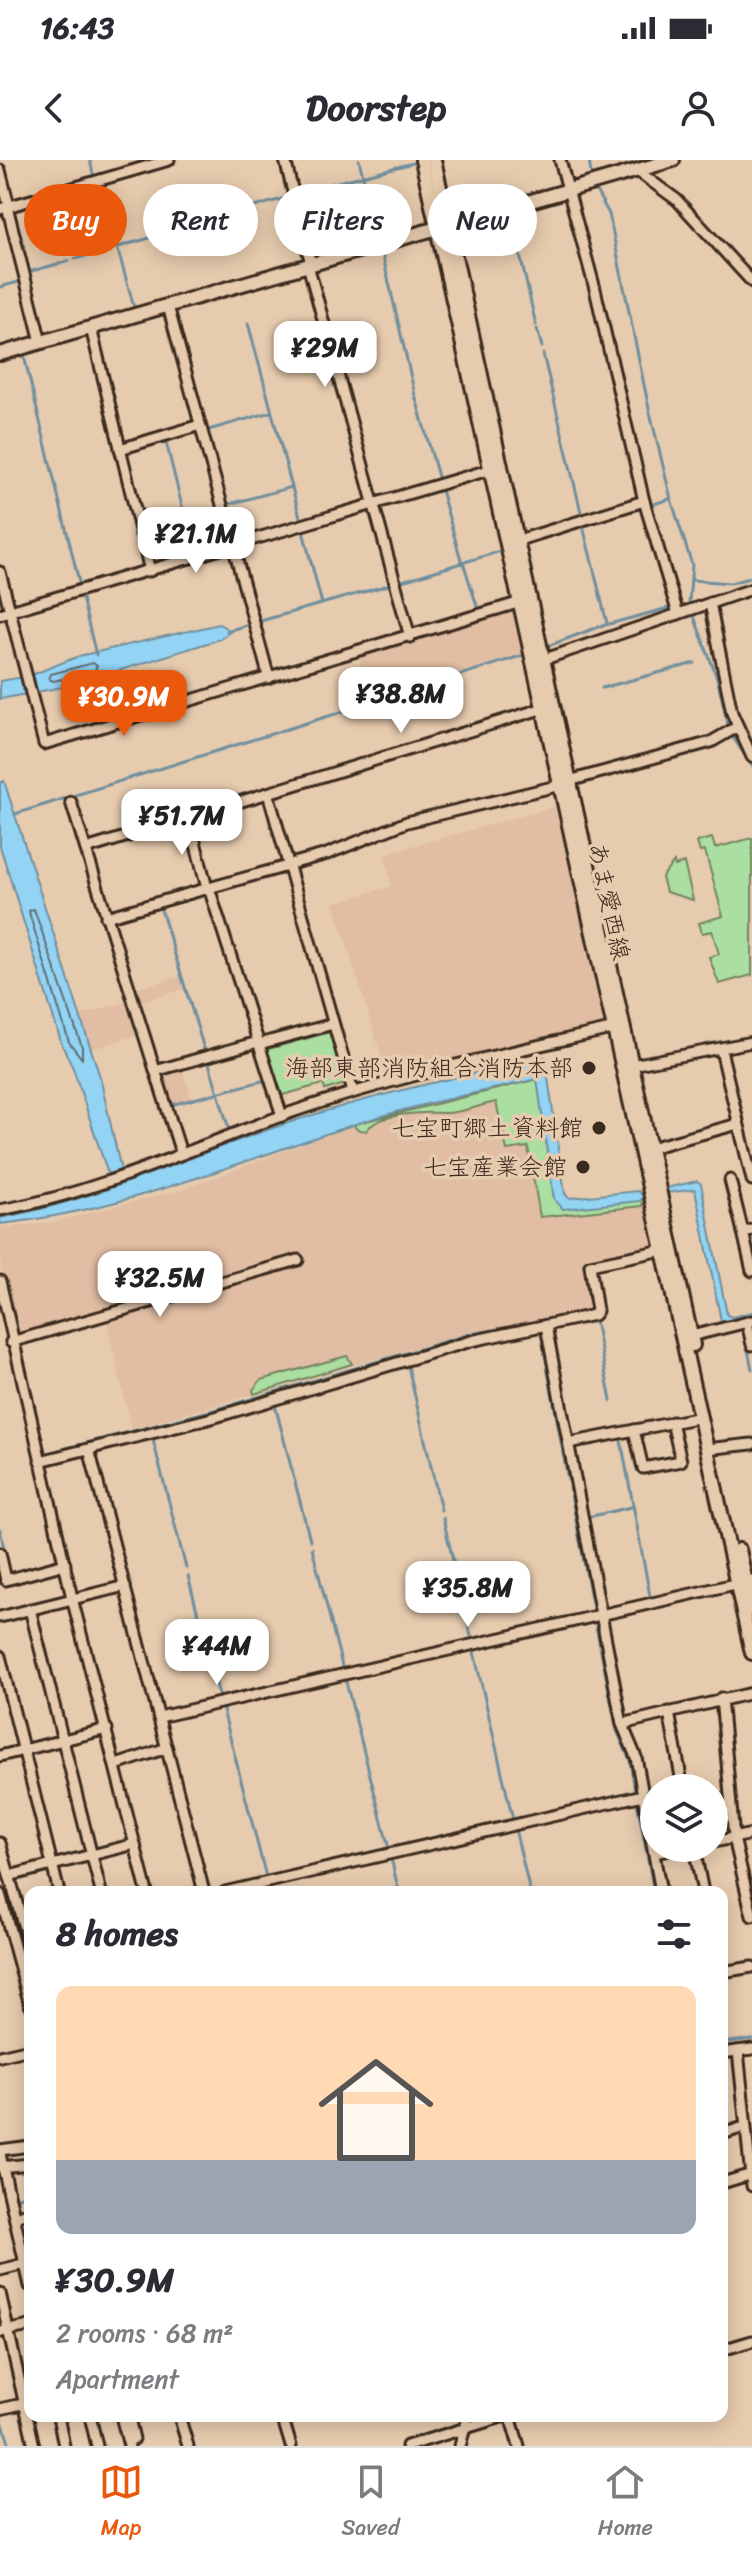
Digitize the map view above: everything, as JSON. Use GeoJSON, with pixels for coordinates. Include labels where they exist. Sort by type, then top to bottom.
{"type":"FeatureCollection","features":[{"type":"Feature","properties":{"kind":"main road","name":"あま愛西線"},"geometry":{"type":"LineString","coordinates":[[422,160],[430,184]]}},
{"type":"Feature","properties":{"kind":"main road","name":"あま愛西線"},"geometry":{"type":"LineString","coordinates":[[434,160],[437,184]]}},
{"type":"Feature","properties":{"kind":"main road"},"geometry":{"type":"LineString","coordinates":[[537,199],[673,160]]}},
{"type":"Feature","properties":{"kind":"main road"},"geometry":{"type":"LineString","coordinates":[[0,354],[428,230]]}},
{"type":"Feature","properties":{"kind":"main road","name":"あま愛西線"},"geometry":{"type":"LineString","coordinates":[[449,256],[544,708],[565,783],[628,1066],[663,1250],[701,1417],[745,1581],[752,1653]]}},
{"type":"Feature","properties":{"kind":"main road","name":"あま愛西線"},"geometry":{"type":"LineString","coordinates":[[450,256],[542,660],[615,1028],[650,1148],[752,1610]]}},
{"type":"Feature","properties":{"kind":"street"},"geometry":{"type":"LineString","coordinates":[[5,207],[169,160]]}},
{"type":"Feature","properties":{"kind":"street"},"geometry":{"type":"LineString","coordinates":[[285,160],[310,265],[410,637]]}},
{"type":"Feature","properties":{"kind":"street"},"geometry":{"type":"LineString","coordinates":[[560,160],[575,188],[645,505],[687,611]]}},
{"type":"Feature","properties":{"kind":"street"},"geometry":{"type":"LineString","coordinates":[[0,170],[5,207],[41,342]]}},
{"type":"Feature","properties":{"kind":"street"},"geometry":{"type":"LineString","coordinates":[[636,170],[677,200],[752,282]]}},
{"type":"Feature","properties":{"kind":"street"},"geometry":{"type":"LineString","coordinates":[[168,306],[269,678]]}},
{"type":"Feature","properties":{"kind":"street"},"geometry":{"type":"LineString","coordinates":[[91,328],[150,571]]}},
{"type":"Feature","properties":{"kind":"street"},"geometry":{"type":"LineString","coordinates":[[120,449],[200,425]]}},
{"type":"Feature","properties":{"kind":"street"},"geometry":{"type":"LineString","coordinates":[[5,613],[492,469]]}},
{"type":"Feature","properties":{"kind":"street"},"geometry":{"type":"LineString","coordinates":[[516,541],[645,505]]}},
{"type":"Feature","properties":{"kind":"street"},"geometry":{"type":"LineString","coordinates":[[0,572],[5,613],[44,744],[521,602]]}},
{"type":"Feature","properties":{"kind":"street"},"geometry":{"type":"LineString","coordinates":[[542,660],[752,589]]}},
{"type":"Feature","properties":{"kind":"street"},"geometry":{"type":"LineString","coordinates":[[710,603],[731,729],[752,757]]}},
{"type":"Feature","properties":{"kind":"street"},"geometry":{"type":"LineString","coordinates":[[86,849],[544,708]]}},
{"type":"Feature","properties":{"kind":"street"},"geometry":{"type":"LineString","coordinates":[[106,917],[287,865],[387,833],[407,822],[565,783],[711,742],[731,729]]}},
{"type":"Feature","properties":{"kind":"street"},"geometry":{"type":"LineString","coordinates":[[268,793],[287,865],[316,953],[353,1092]]}},
{"type":"Feature","properties":{"kind":"street"},"geometry":{"type":"LineString","coordinates":[[71,802],[181,1153]]}},
{"type":"Feature","properties":{"kind":"street"},"geometry":{"type":"LineString","coordinates":[[189,818],[208,888],[282,1116]]}},
{"type":"Feature","properties":{"kind":"street"},"geometry":{"type":"LineString","coordinates":[[155,1071],[333,1024]]}},
{"type":"Feature","properties":{"kind":"street"},"geometry":{"type":"LineString","coordinates":[[0,1210],[45,1202],[353,1092],[615,1028]]}},
{"type":"Feature","properties":{"kind":"street"},"geometry":{"type":"LineString","coordinates":[[628,1066],[752,1042]]}},
{"type":"Feature","properties":{"kind":"street"},"geometry":{"type":"LineString","coordinates":[[721,1050],[752,1180]]}},
{"type":"Feature","properties":{"kind":"street"},"geometry":{"type":"LineString","coordinates":[[650,1148],[738,1124]]}},
{"type":"Feature","properties":{"kind":"street"},"geometry":{"type":"LineString","coordinates":[[730,1180],[747,1231],[752,1271]]}},
{"type":"Feature","properties":{"kind":"street"},"geometry":{"type":"LineString","coordinates":[[40,1461],[212,1418],[471,1341],[594,1315],[597,1311],[589,1268],[593,1262],[663,1250]]}},
{"type":"Feature","properties":{"kind":"street"},"geometry":{"type":"LineString","coordinates":[[11,1342],[298,1260]]}},
{"type":"Feature","properties":{"kind":"street"},"geometry":{"type":"LineString","coordinates":[[0,1281],[11,1342],[72,1598],[146,1886]]}},
{"type":"Feature","properties":{"kind":"street"},"geometry":{"type":"LineString","coordinates":[[691,1336],[750,1321],[752,1345]]}},
{"type":"Feature","properties":{"kind":"street"},"geometry":{"type":"LineString","coordinates":[[546,1326],[622,1724],[636,1757],[640,1779]]}},
{"type":"Feature","properties":{"kind":"street"},"geometry":{"type":"LineString","coordinates":[[569,1443],[701,1417]]}},
{"type":"Feature","properties":{"kind":"street"},"geometry":{"type":"LineString","coordinates":[[634,1430],[643,1468],[681,1461],[672,1422]]}},
{"type":"Feature","properties":{"kind":"street"},"geometry":{"type":"LineString","coordinates":[[715,1448],[752,1444]]}},
{"type":"Feature","properties":{"kind":"street"},"geometry":{"type":"LineString","coordinates":[[89,1449],[202,1886]]}},
{"type":"Feature","properties":{"kind":"street"},"geometry":{"type":"LineString","coordinates":[[0,1553],[6,1580],[65,1564]]}},
{"type":"Feature","properties":{"kind":"street"},"geometry":{"type":"LineString","coordinates":[[159,1717],[745,1581]]}},
{"type":"Feature","properties":{"kind":"street"},"geometry":{"type":"LineString","coordinates":[[0,1617],[125,1586]]}},
{"type":"Feature","properties":{"kind":"street"},"geometry":{"type":"LineString","coordinates":[[30,1609],[100,1886]]}},
{"type":"Feature","properties":{"kind":"street"},"geometry":{"type":"LineString","coordinates":[[0,1656],[57,1886]]}},
{"type":"Feature","properties":{"kind":"street"},"geometry":{"type":"LineString","coordinates":[[622,1724],[752,1693]]}},
{"type":"Feature","properties":{"kind":"street"},"geometry":{"type":"LineString","coordinates":[[721,1698],[734,1838],[752,1916]]}},
{"type":"Feature","properties":{"kind":"street"},"geometry":{"type":"LineString","coordinates":[[669,1712],[680,1774]]}},
{"type":"Feature","properties":{"kind":"street"},"geometry":{"type":"LineString","coordinates":[[0,1756],[107,1729]]}},
{"type":"Feature","properties":{"kind":"street"},"geometry":{"type":"LineString","coordinates":[[116,1765],[167,1748]]}},
{"type":"Feature","properties":{"kind":"street"},"geometry":{"type":"LineString","coordinates":[[251,1886],[640,1796]]}},
{"type":"Feature","properties":{"kind":"street"},"geometry":{"type":"LineString","coordinates":[[728,1839],[752,1834]]}},
{"type":"Feature","properties":{"kind":"street"},"geometry":{"type":"LineString","coordinates":[[9,1876],[135,1844]]}},
{"type":"Feature","properties":{"kind":"street"},"geometry":{"type":"LineString","coordinates":[[1,1849],[24,1928]]}},
{"type":"Feature","properties":{"kind":"street"},"geometry":{"type":"LineString","coordinates":[[656,1862],[660,1886]]}},
{"type":"Feature","properties":{"kind":"street"},"geometry":{"type":"LineString","coordinates":[[697,1862],[702,1886]]}},
{"type":"Feature","properties":{"kind":"street"},"geometry":{"type":"LineString","coordinates":[[0,1894],[24,1976]]}},
{"type":"Feature","properties":{"kind":"street"},"geometry":{"type":"LineString","coordinates":[[728,1971],[752,1967]]}},
{"type":"Feature","properties":{"kind":"street"},"geometry":{"type":"LineString","coordinates":[[728,2052],[752,2049]]}},
{"type":"Feature","properties":{"kind":"street"},"geometry":{"type":"LineString","coordinates":[[0,2056],[24,2050]]}},
{"type":"Feature","properties":{"kind":"street"},"geometry":{"type":"LineString","coordinates":[[738,2051],[752,2186]]}},
{"type":"Feature","properties":{"kind":"street"},"geometry":{"type":"LineString","coordinates":[[728,2132],[744,2127]]}},
{"type":"Feature","properties":{"kind":"street"},"geometry":{"type":"LineString","coordinates":[[24,2147],[0,2152],[24,2259]]}},
{"type":"Feature","properties":{"kind":"street"},"geometry":{"type":"LineString","coordinates":[[1,2167],[24,2165]]}},
{"type":"Feature","properties":{"kind":"street"},"geometry":{"type":"LineString","coordinates":[[728,2181],[751,2174]]}},
{"type":"Feature","properties":{"kind":"street"},"geometry":{"type":"LineString","coordinates":[[15,2217],[24,2214]]}},
{"type":"Feature","properties":{"kind":"street"},"geometry":{"type":"LineString","coordinates":[[0,2270],[24,2264]]}},
{"type":"Feature","properties":{"kind":"street"},"geometry":{"type":"LineString","coordinates":[[0,2293],[4,2331],[24,2394]]}},
{"type":"Feature","properties":{"kind":"street"},"geometry":{"type":"LineString","coordinates":[[4,2331],[24,2327]]}},
{"type":"Feature","properties":{"kind":"street"},"geometry":{"type":"LineString","coordinates":[[728,2347],[752,2341]]}},
{"type":"Feature","properties":{"kind":"street"},"geometry":{"type":"LineString","coordinates":[[0,2409],[24,2404]]}},
{"type":"Feature","properties":{"kind":"street"},"geometry":{"type":"LineString","coordinates":[[30,2422],[34,2446]]}},
{"type":"Feature","properties":{"kind":"street"},"geometry":{"type":"LineString","coordinates":[[59,2422],[64,2446]]}},
{"type":"Feature","properties":{"kind":"street"},"geometry":{"type":"LineString","coordinates":[[91,2422],[97,2446]]}},
{"type":"Feature","properties":{"kind":"street"},"geometry":{"type":"LineString","coordinates":[[126,2422],[132,2446]]}},
{"type":"Feature","properties":{"kind":"street"},"geometry":{"type":"LineString","coordinates":[[181,2422],[188,2446]]}},
{"type":"Feature","properties":{"kind":"street"},"geometry":{"type":"LineString","coordinates":[[284,2422],[291,2446]]}},
{"type":"Feature","properties":{"kind":"street"},"geometry":{"type":"LineString","coordinates":[[460,2446],[466,2422]]}},
{"type":"Feature","properties":{"kind":"street"},"geometry":{"type":"LineString","coordinates":[[407,2446],[486,2422]]}},
{"type":"Feature","properties":{"kind":"street"},"geometry":{"type":"LineString","coordinates":[[509,2422],[519,2446]]}},
{"type":"Feature","properties":{"kind":"shaded area"},"geometry":{"type":"Polygon","coordinates":[[[515,609],[525,653],[372,704],[358,654],[515,609]]]}},
{"type":"Feature","properties":{"kind":"shaded area"},"geometry":{"type":"Polygon","coordinates":[[[558,806],[606,1025],[388,1077],[334,903],[392,886],[384,854],[558,806]]]}},
{"type":"Feature","properties":{"kind":"shaded area"},"geometry":{"type":"Polygon","coordinates":[[[180,976],[184,989],[137,1003],[132,990],[180,976]]]}},
{"type":"Feature","properties":{"kind":"shaded area"},"geometry":{"type":"Polygon","coordinates":[[[126,1002],[137,1035],[92,1049],[81,1015],[126,1002]]]}},
{"type":"Feature","properties":{"kind":"shaded area"},"geometry":{"type":"Polygon","coordinates":[[[182,1067],[191,1098],[170,1104],[160,1074],[182,1067]]]}},
{"type":"Feature","properties":{"kind":"shaded area"},"geometry":{"type":"Polygon","coordinates":[[[538,1079],[554,1199],[639,1201],[644,1196],[655,1250],[583,1261],[591,1309],[471,1332],[131,1429],[107,1321],[299,1263],[13,1335],[0,1259],[0,1228],[54,1222],[184,1189],[359,1123],[538,1079]]]}},
{"type":"Feature","properties":{"kind":"green space"},"geometry":{"type":"Polygon","coordinates":[[[712,838],[715,848],[752,838],[752,975],[719,984],[709,957],[719,954],[712,931],[702,933],[699,923],[723,916],[705,851],[700,852],[697,842],[712,838]]]}},
{"type":"Feature","properties":{"kind":"green space"},"geometry":{"type":"Polygon","coordinates":[[[674,862],[675,866],[684,863],[693,900],[666,892],[662,877],[674,862]]]}},
{"type":"Feature","properties":{"kind":"green space"},"geometry":{"type":"Polygon","coordinates":[[[330,1032],[345,1084],[325,1090],[323,1084],[279,1096],[265,1050],[330,1032]]]}},
{"type":"Feature","properties":{"kind":"green space"},"geometry":{"type":"Polygon","coordinates":[[[538,1079],[554,1199],[639,1201],[644,1196],[642,1206],[540,1217],[528,1147],[507,1150],[496,1102],[451,1113],[391,1117],[366,1131],[356,1129],[354,1124],[538,1079]]]}},
{"type":"Feature","properties":{"kind":"green space"},"geometry":{"type":"Polygon","coordinates":[[[347,1356],[352,1364],[254,1394],[253,1390],[261,1380],[347,1356]]]}},
{"type":"Feature","properties":{"kind":"water"},"geometry":{"type":"Polygon","coordinates":[[[219,624],[231,631],[220,639],[73,685],[0,699],[0,681],[29,676],[79,656],[219,624]]]}},
{"type":"Feature","properties":{"kind":"water"},"geometry":{"type":"Polygon","coordinates":[[[4,781],[100,1077],[121,1170],[108,1174],[73,1068],[62,1045],[0,846],[0,783],[4,781]]]}},
{"type":"Feature","properties":{"kind":"water"},"geometry":{"type":"Polygon","coordinates":[[[545,1057],[565,1194],[569,1198],[638,1191],[644,1196],[640,1201],[563,1209],[554,1199],[537,1079],[381,1116],[137,1196],[92,1208],[0,1224],[0,1218],[104,1190],[306,1117],[545,1057]]]}},
{"type":"Feature","properties":{"kind":"water"},"geometry":{"type":"Polygon","coordinates":[[[697,1181],[701,1184],[727,1315],[732,1317],[752,1312],[752,1318],[727,1324],[721,1321],[695,1189],[667,1193],[666,1188],[697,1181]]]}},
{"type":"Feature","properties":{"kind":"waterway"},"geometry":{"type":"LineString","coordinates":[[90,160],[94,178]]}},
{"type":"Feature","properties":{"kind":"waterway"},"geometry":{"type":"LineString","coordinates":[[359,160],[365,184]]}},
{"type":"Feature","properties":{"kind":"waterway"},"geometry":{"type":"LineString","coordinates":[[589,160],[592,180]]}},
{"type":"Feature","properties":{"kind":"waterway"},"geometry":{"type":"LineString","coordinates":[[330,184],[413,163]]}},
{"type":"Feature","properties":{"kind":"waterway"},"geometry":{"type":"LineString","coordinates":[[99,183],[134,307]]}},
{"type":"Feature","properties":{"kind":"waterway"},"geometry":{"type":"LineString","coordinates":[[594,187],[609,214],[648,404],[671,499],[692,565],[689,603],[717,678],[730,733],[752,766]]}},
{"type":"Feature","properties":{"kind":"waterway"},"geometry":{"type":"LineString","coordinates":[[258,206],[274,201]]}},
{"type":"Feature","properties":{"kind":"waterway"},"geometry":{"type":"LineString","coordinates":[[75,259],[143,240]]}},
{"type":"Feature","properties":{"kind":"waterway"},"geometry":{"type":"LineString","coordinates":[[520,256],[536,325]]}},
{"type":"Feature","properties":{"kind":"waterway"},"geometry":{"type":"LineString","coordinates":[[383,257],[415,395],[439,480]]}},
{"type":"Feature","properties":{"kind":"waterway"},"geometry":{"type":"LineString","coordinates":[[28,272],[69,261]]}},
{"type":"Feature","properties":{"kind":"waterway"},"geometry":{"type":"LineString","coordinates":[[0,287],[22,281]]}},
{"type":"Feature","properties":{"kind":"waterway"},"geometry":{"type":"LineString","coordinates":[[248,323],[301,521]]}},
{"type":"Feature","properties":{"kind":"waterway"},"geometry":{"type":"LineString","coordinates":[[537,329],[542,347]]}},
{"type":"Feature","properties":{"kind":"waterway"},"geometry":{"type":"LineString","coordinates":[[543,354],[582,516]]}},
{"type":"Feature","properties":{"kind":"waterway"},"geometry":{"type":"LineString","coordinates":[[24,356],[80,586]]}},
{"type":"Feature","properties":{"kind":"waterway"},"geometry":{"type":"LineString","coordinates":[[205,431],[271,412]]}},
{"type":"Feature","properties":{"kind":"waterway"},"geometry":{"type":"LineString","coordinates":[[165,438],[189,534]]}},
{"type":"Feature","properties":{"kind":"waterway"},"geometry":{"type":"LineString","coordinates":[[226,505],[292,487]]}},
{"type":"Feature","properties":{"kind":"waterway"},"geometry":{"type":"LineString","coordinates":[[441,490],[462,563]]}},
{"type":"Feature","properties":{"kind":"waterway"},"geometry":{"type":"LineString","coordinates":[[525,543],[670,499]]}},
{"type":"Feature","properties":{"kind":"waterway"},"geometry":{"type":"LineString","coordinates":[[583,526],[607,623]]}},
{"type":"Feature","properties":{"kind":"waterway"},"geometry":{"type":"LineString","coordinates":[[303,531],[322,604]]}},
{"type":"Feature","properties":{"kind":"waterway"},"geometry":{"type":"LineString","coordinates":[[399,582],[501,551]]}},
{"type":"Feature","properties":{"kind":"waterway"},"geometry":{"type":"LineString","coordinates":[[463,562],[479,612]]}},
{"type":"Feature","properties":{"kind":"waterway"},"geometry":{"type":"LineString","coordinates":[[691,580],[731,583],[752,577]]}},
{"type":"Feature","properties":{"kind":"waterway"},"geometry":{"type":"LineString","coordinates":[[257,622],[392,584]]}},
{"type":"Feature","properties":{"kind":"waterway"},"geometry":{"type":"LineString","coordinates":[[81,594],[96,655]]}},
{"type":"Feature","properties":{"kind":"waterway"},"geometry":{"type":"LineString","coordinates":[[548,646],[598,627],[672,607]]}},
{"type":"Feature","properties":{"kind":"waterway"},"geometry":{"type":"LineString","coordinates":[[227,631],[250,624]]}},
{"type":"Feature","properties":{"kind":"waterway"},"geometry":{"type":"LineString","coordinates":[[15,814],[524,655]]}},
{"type":"Feature","properties":{"kind":"waterway"},"geometry":{"type":"LineString","coordinates":[[602,688],[695,663]]}},
{"type":"Feature","properties":{"kind":"waterway"},"geometry":{"type":"LineString","coordinates":[[65,799],[77,840]]}},
{"type":"Feature","properties":{"kind":"waterway"},"geometry":{"type":"LineString","coordinates":[[149,834],[185,824]]}},
{"type":"Feature","properties":{"kind":"waterway"},"geometry":{"type":"LineString","coordinates":[[81,852],[89,877]]}},
{"type":"Feature","properties":{"kind":"waterway"},"geometry":{"type":"LineString","coordinates":[[91,885],[102,919]]}},
{"type":"Feature","properties":{"kind":"waterway"},"geometry":{"type":"LineString","coordinates":[[160,906],[205,1052]]}},
{"type":"Feature","properties":{"kind":"waterway"},"geometry":{"type":"LineString","coordinates":[[105,929],[128,1002]]}},
{"type":"Feature","properties":{"kind":"waterway"},"geometry":{"type":"LineString","coordinates":[[132,1013],[141,1042]]}},
{"type":"Feature","properties":{"kind":"waterway"},"geometry":{"type":"LineString","coordinates":[[143,1049],[151,1076]]}},
{"type":"Feature","properties":{"kind":"waterway"},"geometry":{"type":"LineString","coordinates":[[158,1065],[217,1049]]}},
{"type":"Feature","properties":{"kind":"waterway"},"geometry":{"type":"LineString","coordinates":[[208,1060],[229,1129]]}},
{"type":"Feature","properties":{"kind":"waterway"},"geometry":{"type":"LineString","coordinates":[[171,1105],[266,1080]]}},
{"type":"Feature","properties":{"kind":"waterway"},"geometry":{"type":"LineString","coordinates":[[154,1084],[173,1147]]}},
{"type":"Feature","properties":{"kind":"waterway"},"geometry":{"type":"LineString","coordinates":[[539,1321],[592,1310],[584,1262]]}},
{"type":"Feature","properties":{"kind":"waterway"},"geometry":{"type":"LineString","coordinates":[[595,1320],[611,1401]]}},
{"type":"Feature","properties":{"kind":"waterway"},"geometry":{"type":"LineString","coordinates":[[44,1454],[214,1410],[470,1334],[539,1322]]}},
{"type":"Feature","properties":{"kind":"waterway"},"geometry":{"type":"LineString","coordinates":[[744,1331],[752,1369]]}},
{"type":"Feature","properties":{"kind":"waterway"},"geometry":{"type":"LineString","coordinates":[[541,1332],[568,1480]]}},
{"type":"Feature","properties":{"kind":"waterway"},"geometry":{"type":"LineString","coordinates":[[408,1366],[441,1510]]}},
{"type":"Feature","properties":{"kind":"waterway"},"geometry":{"type":"LineString","coordinates":[[275,1405],[310,1540]]}},
{"type":"Feature","properties":{"kind":"waterway"},"geometry":{"type":"LineString","coordinates":[[620,1435],[650,1596]]}},
{"type":"Feature","properties":{"kind":"waterway"},"geometry":{"type":"LineString","coordinates":[[153,1440],[186,1568]]}},
{"type":"Feature","properties":{"kind":"waterway"},"geometry":{"type":"LineString","coordinates":[[570,1489],[593,1608]]}},
{"type":"Feature","properties":{"kind":"waterway"},"geometry":{"type":"LineString","coordinates":[[99,1504],[118,1582]]}},
{"type":"Feature","properties":{"kind":"waterway"},"geometry":{"type":"LineString","coordinates":[[588,1517],[631,1507]]}},
{"type":"Feature","properties":{"kind":"waterway"},"geometry":{"type":"LineString","coordinates":[[443,1518],[471,1636]]}},
{"type":"Feature","properties":{"kind":"waterway"},"geometry":{"type":"LineString","coordinates":[[0,1529],[9,1573]]}},
{"type":"Feature","properties":{"kind":"waterway"},"geometry":{"type":"LineString","coordinates":[[312,1548],[342,1666]]}},
{"type":"Feature","properties":{"kind":"waterway"},"geometry":{"type":"LineString","coordinates":[[188,1576],[219,1695]]}},
{"type":"Feature","properties":{"kind":"waterway"},"geometry":{"type":"LineString","coordinates":[[596,1626],[617,1731],[630,1760],[635,1791]]}},
{"type":"Feature","properties":{"kind":"waterway"},"geometry":{"type":"LineString","coordinates":[[474,1652],[513,1820]]}},
{"type":"Feature","properties":{"kind":"waterway"},"geometry":{"type":"LineString","coordinates":[[346,1682],[389,1849]]}},
{"type":"Feature","properties":{"kind":"waterway"},"geometry":{"type":"LineString","coordinates":[[223,1710],[266,1877]]}},
{"type":"Feature","properties":{"kind":"waterway"},"geometry":{"type":"LineString","coordinates":[[637,1802],[653,1886]]}},
{"type":"Feature","properties":{"kind":"waterway"},"geometry":{"type":"LineString","coordinates":[[515,1829],[529,1886]]}},
{"type":"Feature","properties":{"kind":"waterway"},"geometry":{"type":"LineString","coordinates":[[391,1858],[398,1886]]}},
{"type":"Feature","properties":{"kind":"waterway"},"geometry":{"type":"LineString","coordinates":[[728,2042],[752,2039]]}},
{"type":"Feature","properties":{"kind":"waterway"},"geometry":{"type":"LineString","coordinates":[[13,2199],[24,2195]]}},
{"type":"Feature","properties":{"kind":"waterway"},"geometry":{"type":"LineString","coordinates":[[0,2414],[10,2446]]}},
{"type":"Feature","properties":{"kind":"place","name":"海部東部消防組合消防本部"},"geometry":{"type":"Point","coordinates":[589,1068]}},
{"type":"Feature","properties":{"kind":"place","name":"七宝町郷土資料館"},"geometry":{"type":"Point","coordinates":[599,1128]}},
{"type":"Feature","properties":{"kind":"place","name":"七宝産業会館"},"geometry":{"type":"Point","coordinates":[583,1167]}}]}
